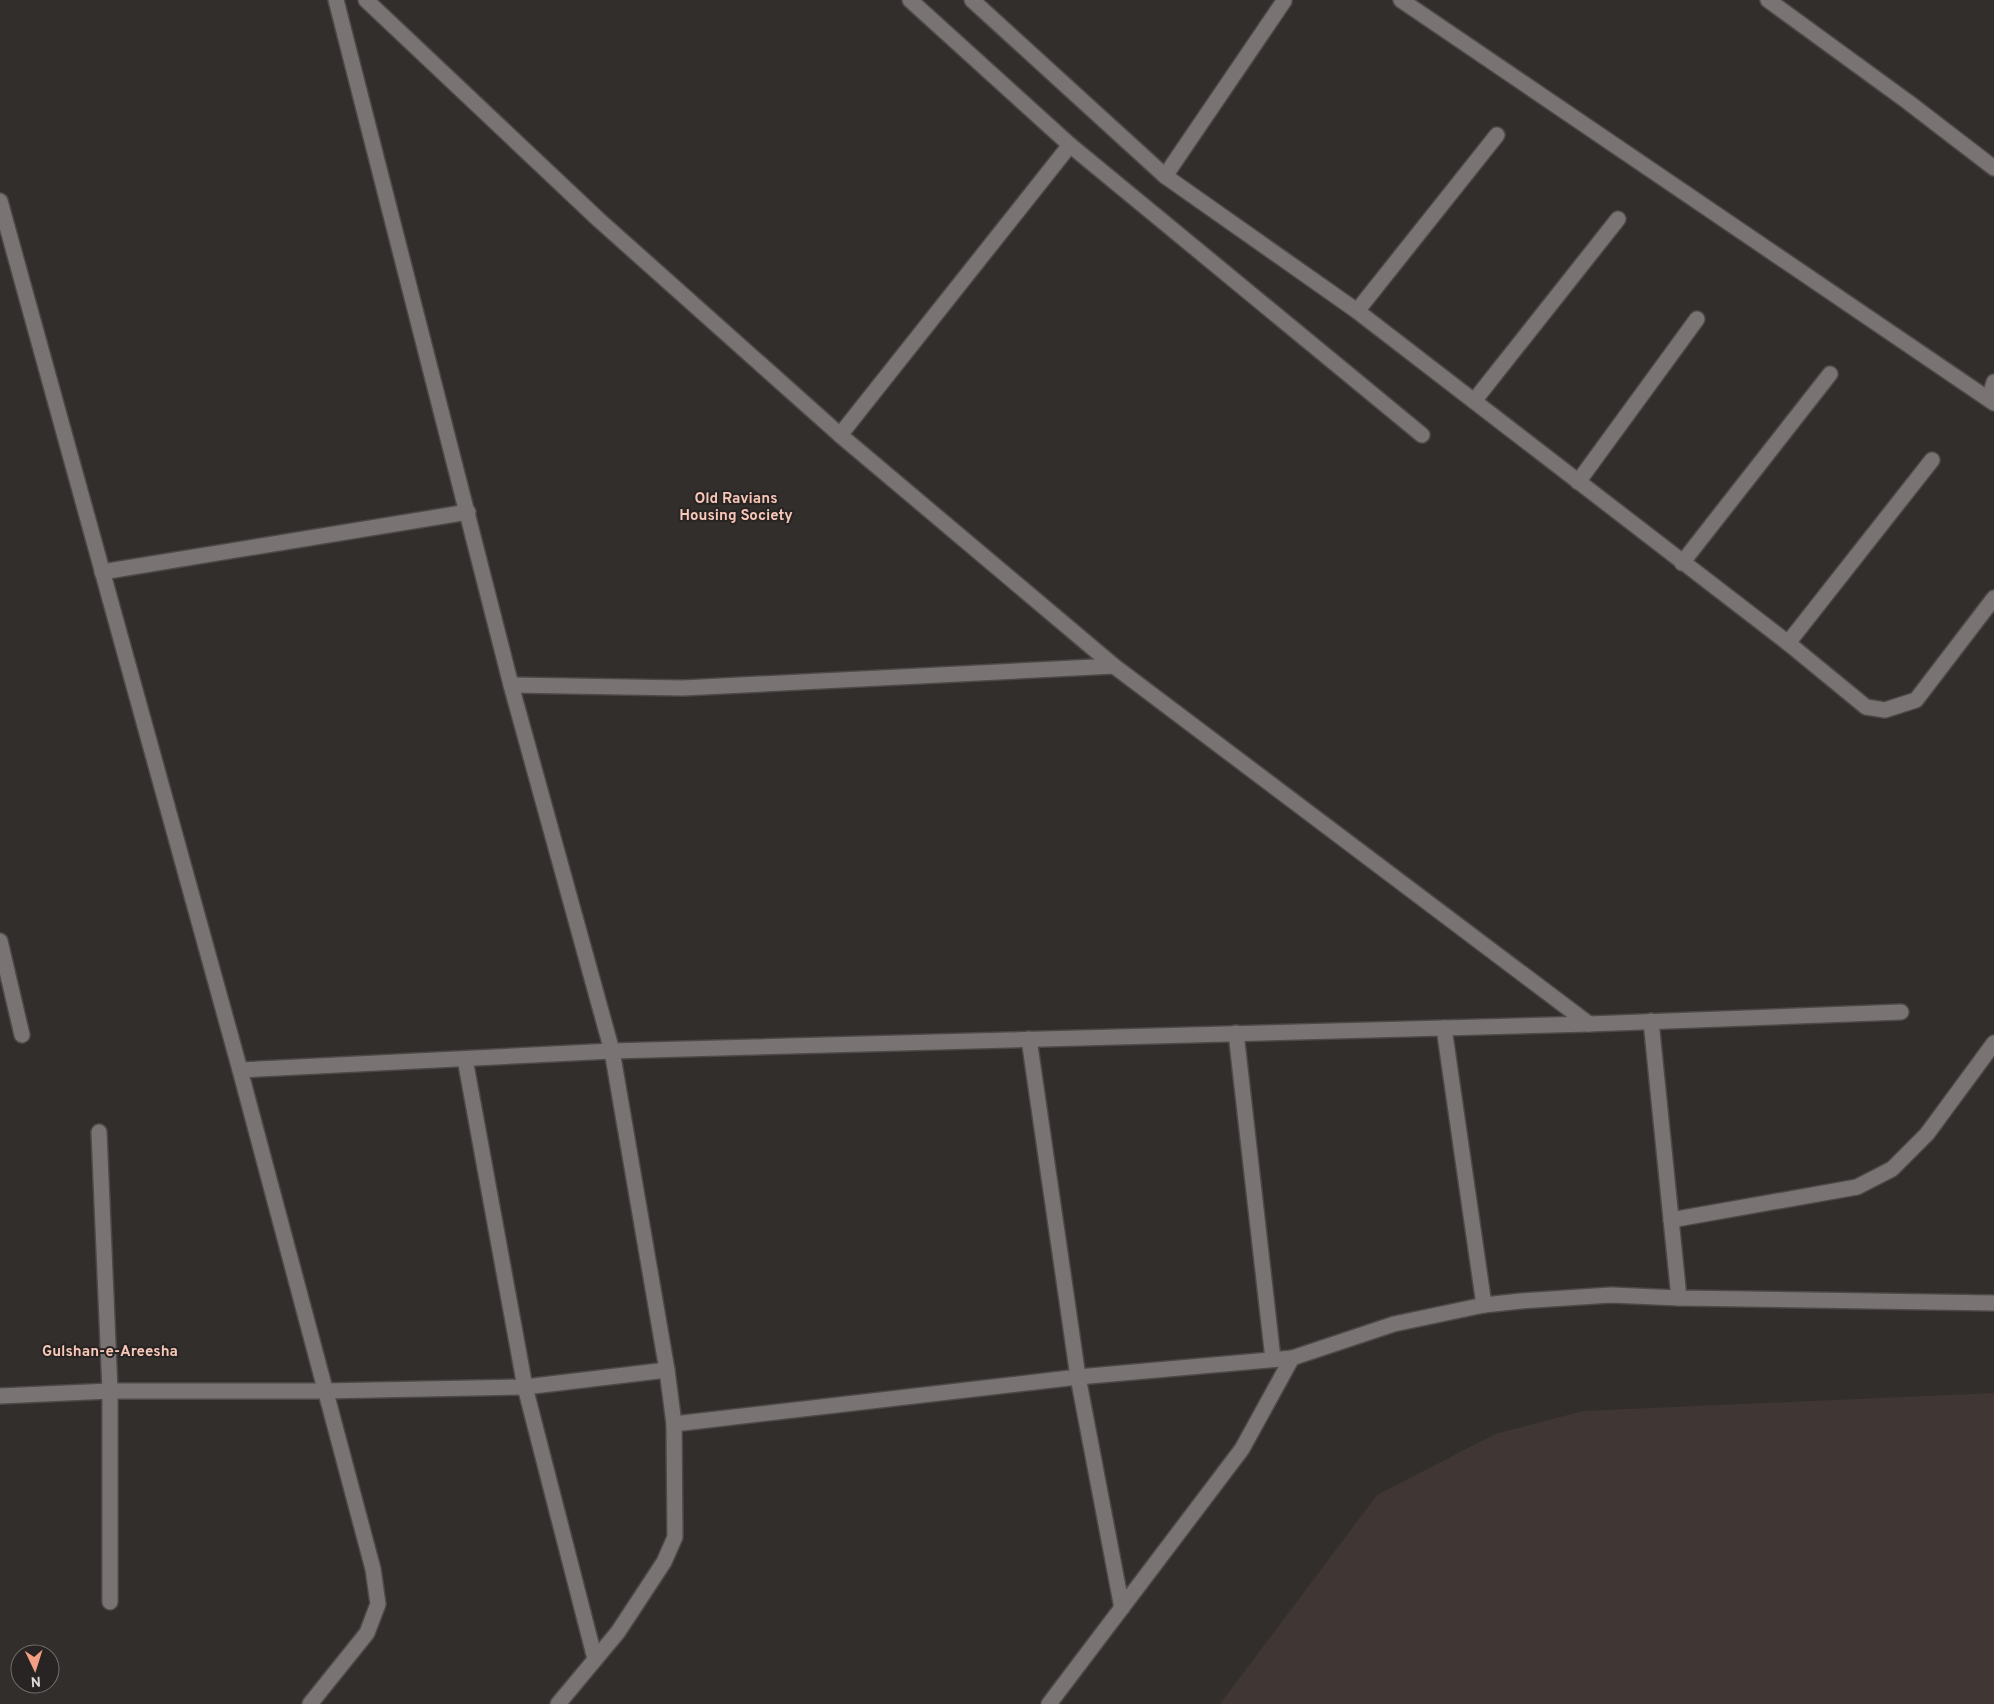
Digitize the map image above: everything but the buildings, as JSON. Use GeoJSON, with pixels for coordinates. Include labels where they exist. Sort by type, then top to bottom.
{"type":"FeatureCollection","features":[{"type":"Feature","properties":{"kind":"street"},"geometry":{"type":"LineString","coordinates":[[336,0],[511,685],[612,1051],[667,1370],[674,1424],[675,1537],[664,1562],[618,1632],[558,1704]]}},
{"type":"Feature","properties":{"kind":"street"},"geometry":{"type":"LineString","coordinates":[[366,0],[599,220],[840,435],[1114,666],[1589,1024]]}},
{"type":"Feature","properties":{"kind":"street"},"geometry":{"type":"LineString","coordinates":[[910,0],[1070,146],[1422,435]]}},
{"type":"Feature","properties":{"kind":"street"},"geometry":{"type":"LineString","coordinates":[[1401,0],[1992,401],[1994,382]]}},
{"type":"Feature","properties":{"kind":"street"},"geometry":{"type":"LineString","coordinates":[[1768,0],[1908,102],[1994,168]]}},
{"type":"Feature","properties":{"kind":"street"},"geometry":{"type":"LineString","coordinates":[[974,1],[1165,176],[1357,311],[1788,643],[1866,707],[1885,710],[1916,700],[1994,598]]}},
{"type":"Feature","properties":{"kind":"street"},"geometry":{"type":"LineString","coordinates":[[1165,176],[1284,1]]}},
{"type":"Feature","properties":{"kind":"street"},"geometry":{"type":"LineString","coordinates":[[1357,311],[1497,135]]}},
{"type":"Feature","properties":{"kind":"street"},"geometry":{"type":"LineString","coordinates":[[840,435],[1070,146]]}},
{"type":"Feature","properties":{"kind":"street"},"geometry":{"type":"LineString","coordinates":[[0,202],[240,1070],[324,1391],[373,1569],[378,1604],[367,1633],[310,1704]]}},
{"type":"Feature","properties":{"kind":"street"},"geometry":{"type":"LineString","coordinates":[[1474,401],[1618,219]]}},
{"type":"Feature","properties":{"kind":"street"},"geometry":{"type":"LineString","coordinates":[[1578,482],[1697,319]]}},
{"type":"Feature","properties":{"kind":"street"},"geometry":{"type":"LineString","coordinates":[[1682,562],[1830,374]]}},
{"type":"Feature","properties":{"kind":"street"},"geometry":{"type":"LineString","coordinates":[[1788,643],[1932,460]]}},
{"type":"Feature","properties":{"kind":"street"},"geometry":{"type":"LineString","coordinates":[[102,572],[468,512]]}},
{"type":"Feature","properties":{"kind":"street"},"geometry":{"type":"LineString","coordinates":[[511,685],[683,688],[1114,666]]}},
{"type":"Feature","properties":{"kind":"street"},"geometry":{"type":"LineString","coordinates":[[0,941],[22,1035]]}},
{"type":"Feature","properties":{"kind":"street"},"geometry":{"type":"LineString","coordinates":[[240,1070],[612,1051],[1589,1024],[1901,1012]]}},
{"type":"Feature","properties":{"kind":"street"},"geometry":{"type":"LineString","coordinates":[[1651,1021],[1679,1298]]}},
{"type":"Feature","properties":{"kind":"street"},"geometry":{"type":"LineString","coordinates":[[1444,1028],[1484,1305]]}},
{"type":"Feature","properties":{"kind":"street"},"geometry":{"type":"LineString","coordinates":[[1236,1034],[1273,1359]]}},
{"type":"Feature","properties":{"kind":"street"},"geometry":{"type":"LineString","coordinates":[[1029,1039],[1078,1377],[1122,1608]]}},
{"type":"Feature","properties":{"kind":"street"},"geometry":{"type":"LineString","coordinates":[[1671,1220],[1857,1188],[1892,1169],[1927,1134],[1994,1043]]}},
{"type":"Feature","properties":{"kind":"street"},"geometry":{"type":"LineString","coordinates":[[465,1059],[525,1387],[595,1659]]}},
{"type":"Feature","properties":{"kind":"street"},"geometry":{"type":"LineString","coordinates":[[99,1132],[110,1391],[110,1602]]}},
{"type":"Feature","properties":{"kind":"street"},"geometry":{"type":"LineString","coordinates":[[674,1424],[1078,1377],[1292,1358],[1394,1324],[1484,1305],[1611,1295],[1679,1298],[1994,1303]]}},
{"type":"Feature","properties":{"kind":"street"},"geometry":{"type":"LineString","coordinates":[[1049,1704],[1242,1449],[1292,1358]]}},
{"type":"Feature","properties":{"kind":"street"},"geometry":{"type":"LineString","coordinates":[[0,1396],[110,1391],[324,1391],[525,1387],[667,1370]]}},
{"type":"Feature","properties":{"kind":"shaded area"},"geometry":{"type":"Polygon","coordinates":[[[1994,1393],[1994,1704],[1220,1704],[1377,1495],[1495,1434],[1583,1411],[1994,1393]]]}},
{"type":"Feature","properties":{"kind":"district","name":"Old Ravians Housing Society"},"geometry":{"type":"Point","coordinates":[736,506]}},
{"type":"Feature","properties":{"kind":"district","name":"Gulshan-e-Areesha"},"geometry":{"type":"Point","coordinates":[110,1351]}}]}
